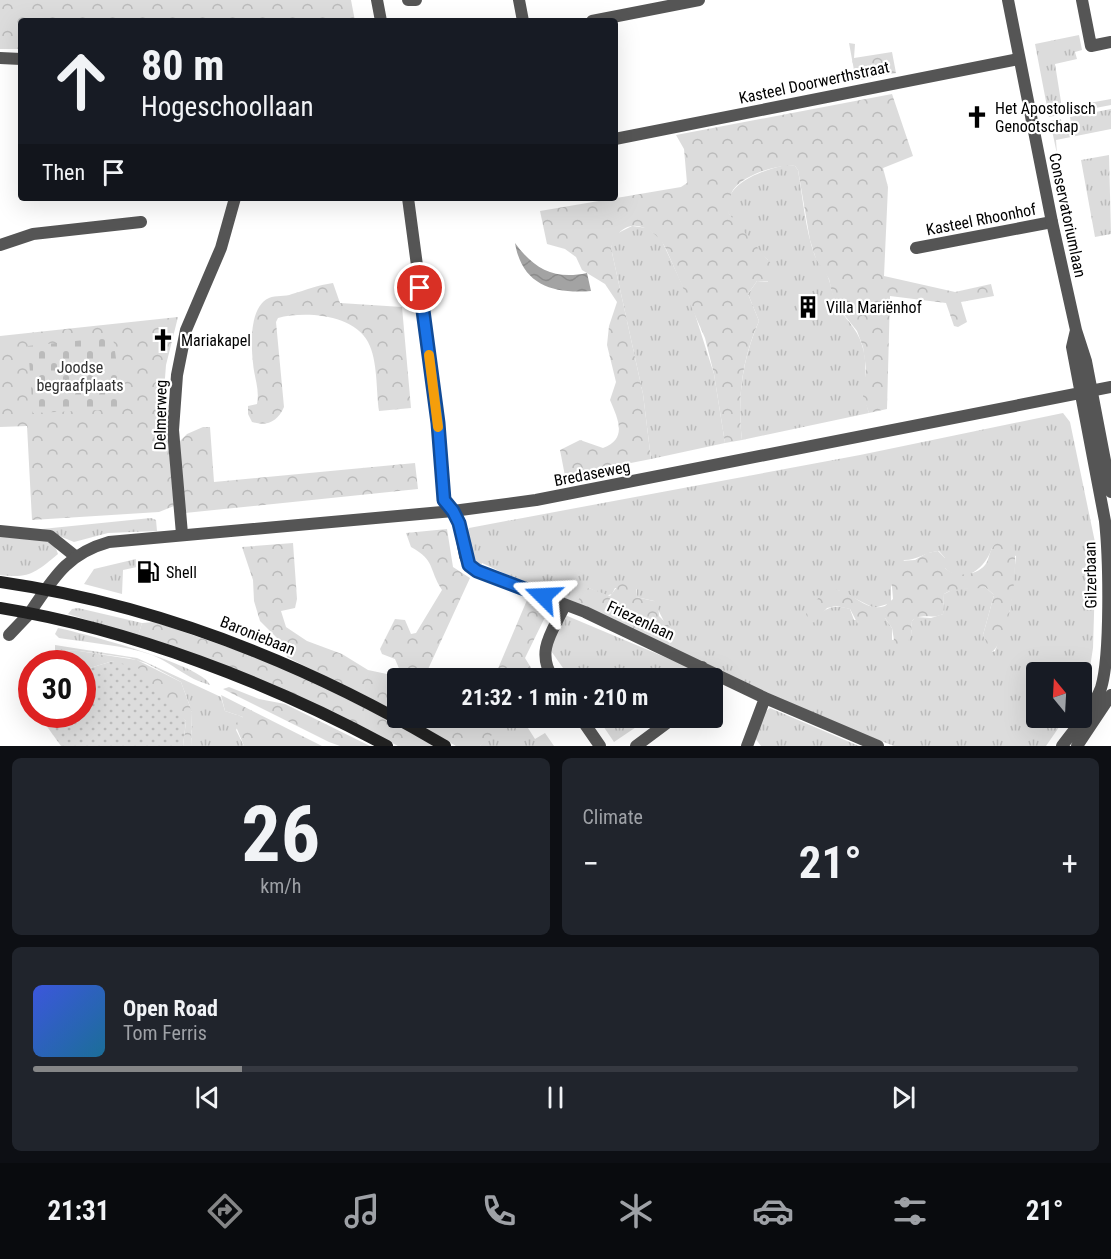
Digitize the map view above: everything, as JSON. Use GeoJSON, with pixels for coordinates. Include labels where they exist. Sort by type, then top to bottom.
{"type":"FeatureCollection","features":[{"type":"Feature","properties":{"kind":"main road"},"geometry":{"type":"LineString","coordinates":[[0,582],[46,589]]}},
{"type":"Feature","properties":{"kind":"main road","name":"Baroniebaan"},"geometry":{"type":"LineString","coordinates":[[46,589],[109,602],[216,635],[299,669],[445,746]]}},
{"type":"Feature","properties":{"kind":"main road"},"geometry":{"type":"LineString","coordinates":[[0,608],[168,651],[290,697],[387,746]]}},
{"type":"Feature","properties":{"kind":"street"},"geometry":{"type":"LineString","coordinates":[[376,0],[380,18]]}},
{"type":"Feature","properties":{"kind":"street"},"geometry":{"type":"LineString","coordinates":[[408,0],[416,0]]}},
{"type":"Feature","properties":{"kind":"street"},"geometry":{"type":"LineString","coordinates":[[519,0],[522,18]]}},
{"type":"Feature","properties":{"kind":"street"},"geometry":{"type":"LineString","coordinates":[[607,18],[699,0]]}},
{"type":"Feature","properties":{"kind":"street","name":"Conservatoriumlaan"},"geometry":{"type":"LineString","coordinates":[[1008,0],[1052,222],[1076,330],[1082,344],[1086,392]]}},
{"type":"Feature","properties":{"kind":"street"},"geometry":{"type":"LineString","coordinates":[[1082,0],[1091,46],[1111,42]]}},
{"type":"Feature","properties":{"kind":"street"},"geometry":{"type":"LineString","coordinates":[[0,58],[18,59]]}},
{"type":"Feature","properties":{"kind":"street","name":"Kasteel Doorwerthstraat"},"geometry":{"type":"LineString","coordinates":[[618,139],[1019,59]]}},
{"type":"Feature","properties":{"kind":"street","name":"Delmerweg"},"geometry":{"type":"LineString","coordinates":[[182,534],[173,430],[177,375],[186,330],[220,248],[234,201]]}},
{"type":"Feature","properties":{"kind":"street"},"geometry":{"type":"LineString","coordinates":[[408,201],[438,423],[444,500],[453,511]]}},
{"type":"Feature","properties":{"kind":"street"},"geometry":{"type":"LineString","coordinates":[[0,245],[33,234],[141,222]]}},
{"type":"Feature","properties":{"kind":"street","name":"Kasteel Rhoonhof"},"geometry":{"type":"LineString","coordinates":[[916,248],[1052,222]]}},
{"type":"Feature","properties":{"kind":"street","name":"Bredaseweg"},"geometry":{"type":"LineString","coordinates":[[9,635],[29,614],[54,574],[75,556],[109,542],[453,511],[536,500],[1111,387]]}},
{"type":"Feature","properties":{"kind":"street"},"geometry":{"type":"LineString","coordinates":[[1086,392],[1111,492]]}},
{"type":"Feature","properties":{"kind":"street","name":"Gilzerbaan"},"geometry":{"type":"LineString","coordinates":[[1062,746],[1100,691],[1106,673],[1109,649],[1106,530],[1086,392]]}},
{"type":"Feature","properties":{"kind":"street","name":"Friezenlaan"},"geometry":{"type":"LineString","coordinates":[[453,511],[469,565],[477,571],[566,605],[692,668]]}},
{"type":"Feature","properties":{"kind":"street"},"geometry":{"type":"LineString","coordinates":[[0,531],[50,536],[75,556]]}},
{"type":"Feature","properties":{"kind":"street"},"geometry":{"type":"LineString","coordinates":[[546,668],[544,649],[566,605]]}},
{"type":"Feature","properties":{"kind":"street","name":"Friezenlaan"},"geometry":{"type":"LineString","coordinates":[[723,681],[878,746]]}},
{"type":"Feature","properties":{"kind":"street"},"geometry":{"type":"LineString","coordinates":[[1077,746],[1111,695]]}},
{"type":"Feature","properties":{"kind":"street"},"geometry":{"type":"LineString","coordinates":[[747,746],[765,698]]}},
{"type":"Feature","properties":{"kind":"street"},"geometry":{"type":"LineString","coordinates":[[588,728],[600,746]]}},
{"type":"Feature","properties":{"kind":"street"},"geometry":{"type":"LineString","coordinates":[[636,746],[660,728]]}},
{"type":"Feature","properties":{"kind":"green space"},"geometry":{"type":"Polygon","coordinates":[[[0,0],[351,0],[354,18],[18,18],[18,49],[0,49],[0,0]]]}},
{"type":"Feature","properties":{"kind":"green space"},"geometry":{"type":"Polygon","coordinates":[[[1079,35],[1082,50],[1075,52],[1077,59],[1055,64],[1062,108],[1111,99],[1111,105],[1049,117],[1035,44],[1079,35]]]}},
{"type":"Feature","properties":{"kind":"green space"},"geometry":{"type":"Polygon","coordinates":[[[849,43],[855,44],[854,58],[892,52],[896,73],[856,81],[849,43]]]}},
{"type":"Feature","properties":{"kind":"green space"},"geometry":{"type":"Polygon","coordinates":[[[892,94],[913,156],[883,168],[888,187],[884,276],[955,292],[991,284],[994,296],[961,302],[967,322],[958,327],[954,326],[946,303],[890,296],[887,409],[869,413],[863,396],[866,368],[863,347],[857,331],[834,302],[829,279],[816,259],[810,240],[798,170],[795,166],[787,166],[752,175],[733,190],[729,214],[774,267],[778,279],[775,282],[757,281],[748,294],[759,321],[748,350],[742,379],[740,409],[742,440],[725,443],[714,374],[705,338],[666,249],[660,240],[646,228],[629,227],[622,230],[616,237],[611,248],[643,394],[651,459],[565,476],[560,450],[580,440],[603,448],[611,444],[618,434],[618,421],[610,400],[616,382],[607,345],[609,326],[617,302],[605,284],[582,270],[576,257],[565,249],[547,244],[540,211],[599,201],[618,201],[618,198],[681,187],[687,183],[684,149],[676,135],[892,94]]]}},
{"type":"Feature","properties":{"kind":"green space"},"geometry":{"type":"Polygon","coordinates":[[[1111,109],[1111,129],[1056,140],[1057,154],[1050,121],[1061,119],[1062,124],[1071,123],[1070,117],[1111,109]]]}},
{"type":"Feature","properties":{"kind":"green space"},"geometry":{"type":"Polygon","coordinates":[[[1109,155],[1111,234],[1095,237],[1081,160],[1109,155]]]}},
{"type":"Feature","properties":{"kind":"green space"},"geometry":{"type":"Polygon","coordinates":[[[786,165],[795,166],[798,170],[815,256],[828,277],[839,308],[857,333],[862,345],[865,362],[865,394],[869,413],[742,440],[740,409],[742,379],[748,350],[759,321],[748,294],[757,281],[768,282],[768,260],[735,225],[729,214],[728,203],[737,186],[746,180],[767,170],[786,165]]]}},
{"type":"Feature","properties":{"kind":"green space"},"geometry":{"type":"Polygon","coordinates":[[[632,226],[648,228],[661,239],[693,308],[714,374],[725,443],[651,459],[643,394],[611,248],[614,235],[632,226]]]}},
{"type":"Feature","properties":{"kind":"green space"},"geometry":{"type":"Polygon","coordinates":[[[333,283],[340,303],[402,307],[411,408],[379,411],[374,358],[368,342],[351,325],[340,320],[314,315],[289,316],[278,318],[276,322],[284,407],[279,416],[271,422],[262,424],[252,422],[248,414],[248,406],[257,404],[258,399],[252,347],[253,327],[258,309],[269,298],[333,283]]]}},
{"type":"Feature","properties":{"kind":"green space"},"geometry":{"type":"Polygon","coordinates":[[[178,317],[166,365],[164,391],[174,506],[159,512],[32,520],[27,426],[0,427],[0,336],[178,317]]]}},
{"type":"Feature","properties":{"kind":"green space","name":"Joodse begraafplaats"},"geometry":{"type":"Polygon","coordinates":[[[113,337],[123,409],[33,413],[28,346],[113,337]]]}},
{"type":"Feature","properties":{"kind":"green space"},"geometry":{"type":"Polygon","coordinates":[[[1063,413],[1070,422],[1096,547],[1091,662],[1026,662],[1026,728],[1058,728],[1046,746],[894,746],[824,719],[723,673],[723,668],[713,668],[669,648],[667,629],[654,601],[636,597],[637,589],[615,588],[612,594],[605,596],[589,588],[575,606],[482,563],[480,568],[473,560],[467,544],[469,528],[860,455],[1063,413]],[[992,548],[980,568],[960,576],[945,568],[945,558],[939,551],[904,560],[891,587],[891,603],[874,608],[838,590],[819,615],[830,608],[837,607],[850,609],[854,620],[885,618],[892,628],[892,640],[911,636],[912,621],[916,617],[931,618],[943,614],[944,594],[954,589],[985,587],[994,595],[983,635],[992,652],[995,651],[1010,610],[1016,556],[992,548]]]}},
{"type":"Feature","properties":{"kind":"green space"},"geometry":{"type":"Polygon","coordinates":[[[203,427],[210,427],[214,482],[415,463],[418,489],[185,513],[176,445],[187,434],[203,427]]]}},
{"type":"Feature","properties":{"kind":"green space"},"geometry":{"type":"Polygon","coordinates":[[[151,518],[156,520],[157,531],[108,533],[74,542],[42,529],[151,518]]]}},
{"type":"Feature","properties":{"kind":"green space"},"geometry":{"type":"Polygon","coordinates":[[[447,529],[453,567],[470,578],[429,668],[399,668],[395,659],[382,654],[380,649],[395,619],[405,620],[411,634],[416,633],[442,590],[431,565],[411,547],[406,533],[447,529]]]}},
{"type":"Feature","properties":{"kind":"green space"},"geometry":{"type":"Polygon","coordinates":[[[0,534],[42,538],[55,547],[58,554],[32,573],[19,576],[0,575],[0,534]]]}},
{"type":"Feature","properties":{"kind":"green space"},"geometry":{"type":"Polygon","coordinates":[[[1006,540],[1014,545],[1015,569],[1012,602],[1004,633],[991,653],[983,635],[994,595],[985,587],[953,590],[944,594],[943,614],[920,617],[912,621],[911,636],[904,648],[895,646],[892,628],[885,618],[873,626],[860,628],[850,609],[836,606],[827,608],[815,622],[810,623],[806,614],[818,598],[829,591],[838,590],[864,604],[874,607],[885,606],[893,599],[891,575],[900,561],[915,560],[927,553],[938,551],[945,558],[945,568],[949,571],[960,574],[971,573],[985,565],[994,545],[1006,540]]]}},
{"type":"Feature","properties":{"kind":"green space"},"geometry":{"type":"Polygon","coordinates":[[[293,543],[297,599],[295,608],[281,611],[286,627],[307,641],[342,654],[368,670],[387,674],[387,708],[287,657],[284,645],[260,621],[254,601],[253,580],[242,547],[293,543]]]}},
{"type":"Feature","properties":{"kind":"green space"},"geometry":{"type":"Polygon","coordinates":[[[136,559],[137,567],[123,570],[122,594],[84,584],[94,569],[136,559]]]}},
{"type":"Feature","properties":{"kind":"green space"},"geometry":{"type":"Polygon","coordinates":[[[628,579],[637,583],[636,597],[658,602],[659,616],[670,627],[669,648],[575,606],[584,590],[589,588],[610,596],[621,582],[628,579]]]}},
{"type":"Feature","properties":{"kind":"green space"},"geometry":{"type":"Polygon","coordinates":[[[527,600],[549,609],[525,658],[531,668],[498,668],[527,600]]]}},
{"type":"Feature","properties":{"kind":"green space"},"geometry":{"type":"Polygon","coordinates":[[[78,608],[142,623],[138,636],[68,614],[72,609],[78,608]]]}},
{"type":"Feature","properties":{"kind":"green space"},"geometry":{"type":"Polygon","coordinates":[[[565,615],[691,668],[563,668],[549,648],[565,615]]]}},
{"type":"Feature","properties":{"kind":"green space"},"geometry":{"type":"Polygon","coordinates":[[[155,622],[282,666],[387,719],[387,728],[404,728],[440,746],[398,746],[348,720],[138,636],[142,623],[155,622]]]}},
{"type":"Feature","properties":{"kind":"green space"},"geometry":{"type":"Polygon","coordinates":[[[58,628],[91,636],[165,659],[187,668],[210,685],[193,679],[152,655],[59,638],[55,634],[58,628]]]}},
{"type":"Feature","properties":{"kind":"green space"},"geometry":{"type":"Polygon","coordinates":[[[55,645],[87,650],[56,650],[55,645]]]}},
{"type":"Feature","properties":{"kind":"green space"},"geometry":{"type":"Polygon","coordinates":[[[96,652],[137,658],[221,697],[225,711],[243,717],[236,730],[244,746],[191,746],[192,712],[181,682],[146,663],[96,653],[96,652]]]}},
{"type":"Feature","properties":{"kind":"green space"},"geometry":{"type":"Polygon","coordinates":[[[96,654],[137,660],[181,682],[192,712],[191,746],[183,746],[186,721],[113,661],[96,666],[96,654]]]}},
{"type":"Feature","properties":{"kind":"green space"},"geometry":{"type":"Polygon","coordinates":[[[113,661],[138,668],[186,721],[183,746],[61,746],[48,728],[96,728],[96,666],[113,661]]]}},
{"type":"Feature","properties":{"kind":"green space"},"geometry":{"type":"Polygon","coordinates":[[[229,687],[259,699],[285,704],[370,746],[340,746],[329,742],[223,689],[229,687]]]}},
{"type":"Feature","properties":{"kind":"green space"},"geometry":{"type":"Polygon","coordinates":[[[221,695],[322,746],[244,746],[235,724],[243,717],[225,711],[221,695]]]}},
{"type":"Feature","properties":{"kind":"green space"},"geometry":{"type":"Polygon","coordinates":[[[770,708],[859,746],[761,746],[755,738],[762,714],[770,708]]]}},
{"type":"Feature","properties":{"kind":"green space"},"geometry":{"type":"Polygon","coordinates":[[[424,728],[497,728],[480,746],[456,746],[424,728]]]}},
{"type":"Feature","properties":{"kind":"green space"},"geometry":{"type":"Polygon","coordinates":[[[496,728],[528,728],[535,739],[545,733],[554,746],[480,746],[496,728]]]}},
{"type":"Feature","properties":{"kind":"green space"},"geometry":{"type":"Polygon","coordinates":[[[604,728],[635,728],[614,742],[604,728]]]}},
{"type":"Feature","properties":{"kind":"water"},"geometry":{"type":"Polygon","coordinates":[[[515,243],[530,260],[546,270],[564,275],[587,273],[591,291],[564,291],[541,284],[524,269],[515,243]]]}},
{"type":"Feature","properties":{"kind":"slow traffic"},"geometry":{"type":"LineString","coordinates":[[429,355],[438,427]]}},
{"type":"Feature","properties":{"kind":"place","name":"Het Apostolisch Genootschap"},"geometry":{"type":"Point","coordinates":[977,117]}},
{"type":"Feature","properties":{"kind":"place","name":"Villa Mariënhof"},"geometry":{"type":"Point","coordinates":[808,307]}},
{"type":"Feature","properties":{"kind":"place","name":"Mariakapel"},"geometry":{"type":"Point","coordinates":[163,340]}},
{"type":"Feature","properties":{"kind":"place","name":"Shell"},"geometry":{"type":"Point","coordinates":[148,572]}},
{"type":"Feature","properties":{"kind":"route"},"geometry":{"type":"LineString","coordinates":[[420,288],[438,423],[444,500],[459,523],[465,556],[469,565],[477,571],[543,596]]}}]}
